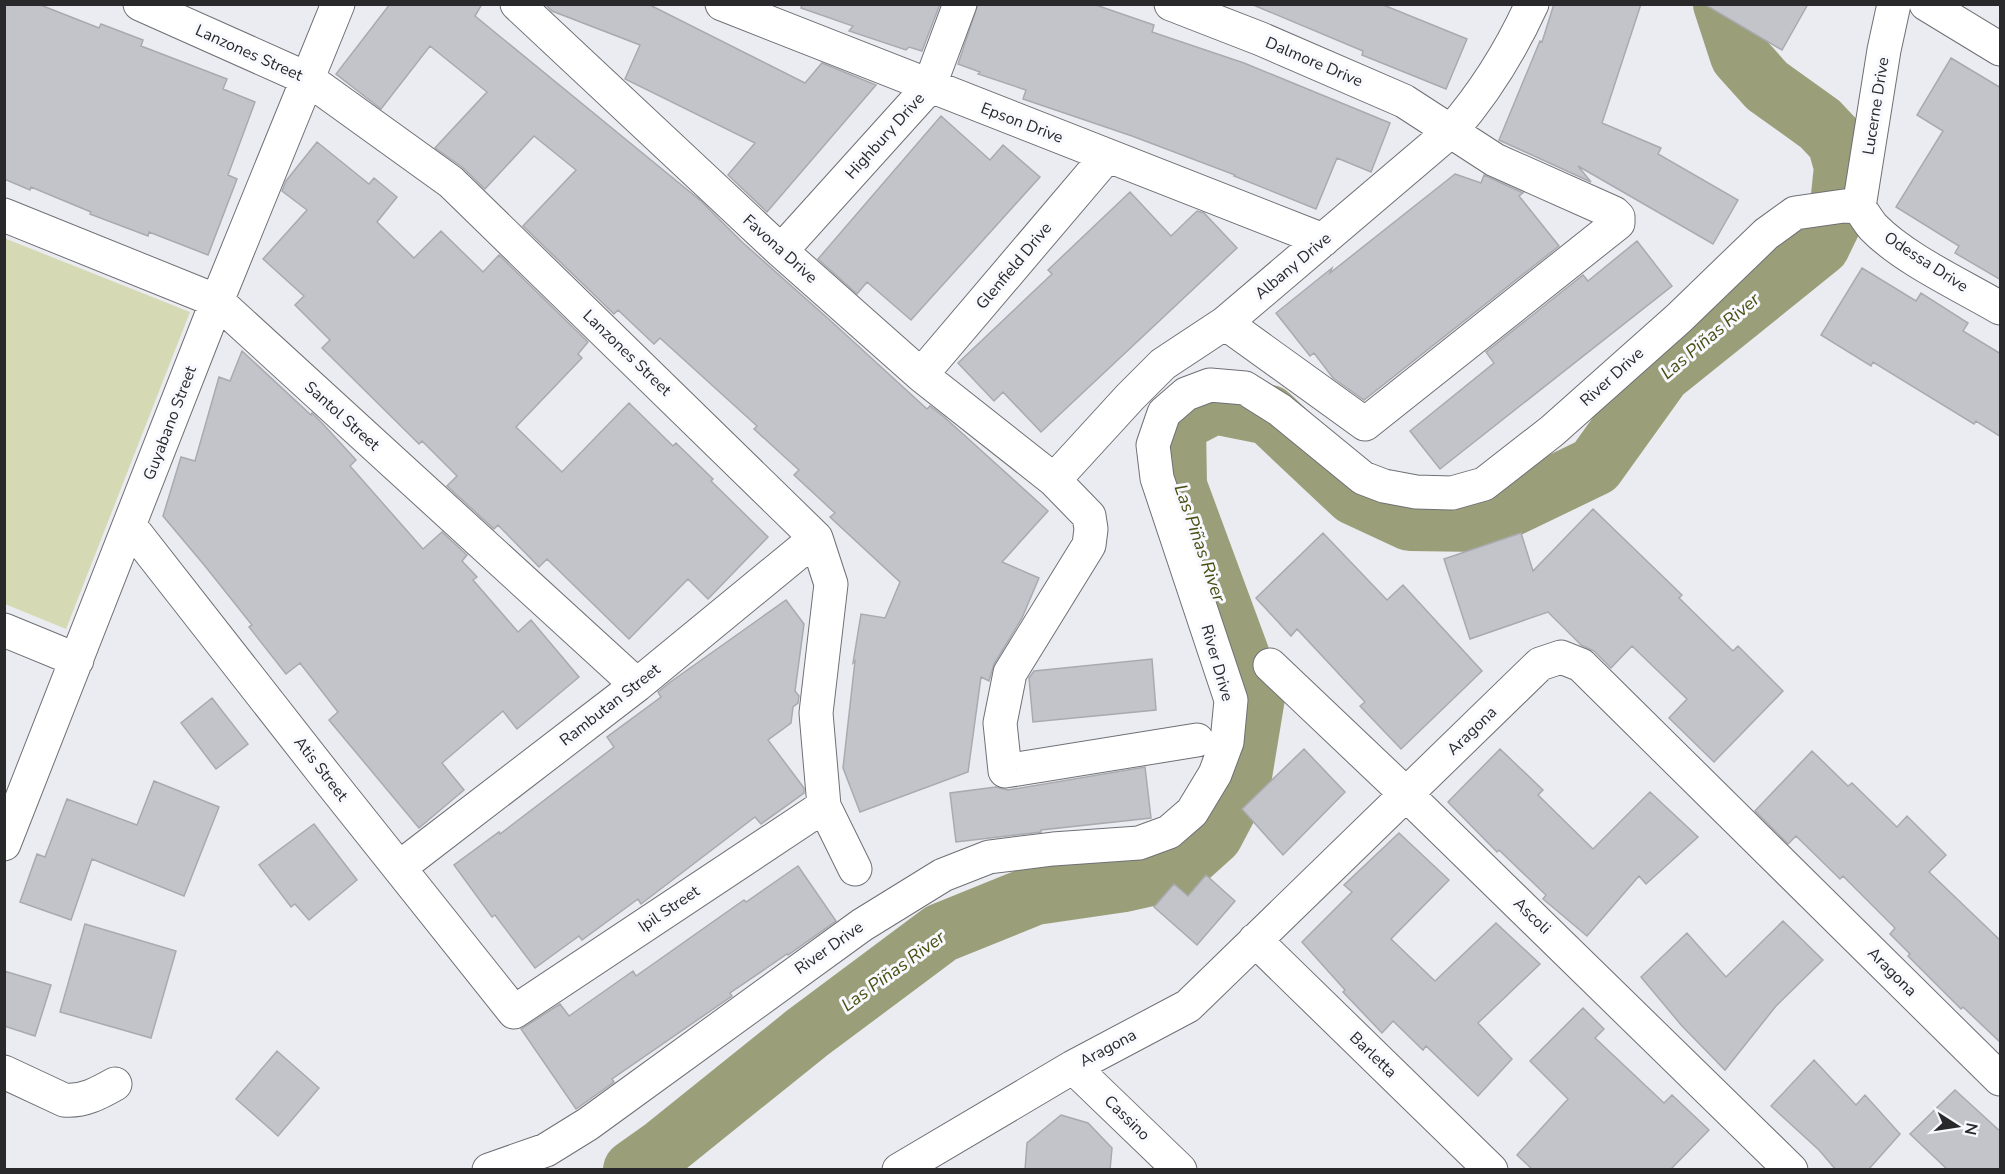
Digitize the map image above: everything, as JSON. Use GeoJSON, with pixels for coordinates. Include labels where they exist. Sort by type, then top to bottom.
{"type":"FeatureCollection","features":[{"type":"Feature","properties":{"kind":"street","name":"Lanzones Street"},"geometry":{"type":"LineString","coordinates":[[140,4],[308,79],[451,182],[816,538],[831,585],[816,713],[824,806],[855,869]]}},
{"type":"Feature","properties":{"kind":"street","name":"Guyabano Street"},"geometry":{"type":"LineString","coordinates":[[4,843],[217,301],[338,4]]}},
{"type":"Feature","properties":{"kind":"street","name":"Epson Drive"},"geometry":{"type":"LineString","coordinates":[[722,4],[1323,240]]}},
{"type":"Feature","properties":{"kind":"street","name":"Highbury Drive"},"geometry":{"type":"LineString","coordinates":[[781,251],[929,87],[960,4]]}},
{"type":"Feature","properties":{"kind":"street","name":"Dalmore Drive"},"geometry":{"type":"LineString","coordinates":[[1171,4],[1261,39],[1404,101],[1495,160],[1614,213],[1618,217],[1618,224],[1365,424],[1225,323]]}},
{"type":"Feature","properties":{"kind":"street","name":"Albany Drive"},"geometry":{"type":"LineString","coordinates":[[1054,480],[1163,364],[1225,323],[1452,130],[1478,101],[1516,38],[1532,4]]}},
{"type":"Feature","properties":{"kind":"street","name":"Lucerne Drive"},"geometry":{"type":"LineString","coordinates":[[1852,207],[1894,4]]}},
{"type":"Feature","properties":{"kind":"street"},"geometry":{"type":"LineString","coordinates":[[1926,4],[2001,50]]}},
{"type":"Feature","properties":{"kind":"street","name":"Favona Drive"},"geometry":{"type":"LineString","coordinates":[[528,9],[781,251],[921,375],[1054,480],[1089,516],[1091,529],[1089,545],[1010,673],[1000,723],[1005,771],[1197,740]]}},
{"type":"Feature","properties":{"kind":"street","name":"Glenfield Drive"},"geometry":{"type":"LineString","coordinates":[[921,375],[1107,156]]}},
{"type":"Feature","properties":{"kind":"street","name":"River Drive"},"geometry":{"type":"LineString","coordinates":[[489,1170],[546,1150],[588,1124],[862,925],[943,875],[989,857],[1053,849],[1139,843],[1169,832],[1192,812],[1215,774],[1227,742],[1231,700],[1157,478],[1153,445],[1164,413],[1186,394],[1210,385],[1245,388],[1280,410],[1362,477],[1384,486],[1416,492],[1452,493],[1484,484],[1552,431],[1679,318],[1766,234],[1795,213],[1852,207]]}},
{"type":"Feature","properties":{"kind":"street","name":"Odessa Drive"},"geometry":{"type":"LineString","coordinates":[[1852,207],[1889,241],[1914,258],[2001,308]]}},
{"type":"Feature","properties":{"kind":"street","name":"Santol Street"},"geometry":{"type":"LineString","coordinates":[[4,215],[217,301],[637,685]]}},
{"type":"Feature","properties":{"kind":"street","name":"Atis Street"},"geometry":{"type":"LineString","coordinates":[[130,526],[513,1012]]}},
{"type":"Feature","properties":{"kind":"street","name":"Rambutan Street"},"geometry":{"type":"LineString","coordinates":[[400,867],[637,685],[816,538]]}},
{"type":"Feature","properties":{"kind":"street"},"geometry":{"type":"LineString","coordinates":[[4,630],[77,660]]}},
{"type":"Feature","properties":{"kind":"street","name":"Aragona"},"geometry":{"type":"LineString","coordinates":[[899,1170],[1073,1067],[1188,1006],[1540,664],[1561,657],[1581,665],[2001,1079]]}},
{"type":"Feature","properties":{"kind":"street","name":"Ascoli"},"geometry":{"type":"LineString","coordinates":[[1270,665],[1407,795],[1791,1170]]}},
{"type":"Feature","properties":{"kind":"street","name":"Ipil Street"},"geometry":{"type":"LineString","coordinates":[[513,1012],[824,806]]}},
{"type":"Feature","properties":{"kind":"street","name":"Barletta"},"geometry":{"type":"LineString","coordinates":[[1255,940],[1491,1170]]}},
{"type":"Feature","properties":{"kind":"street","name":"Cassino"},"geometry":{"type":"LineString","coordinates":[[1073,1067],[1180,1170]]}},
{"type":"Feature","properties":{"kind":"street"},"geometry":{"type":"LineString","coordinates":[[4,1072],[64,1100],[72,1101],[94,1095],[115,1084]]}},
{"type":"Feature","properties":{"kind":"green space"},"geometry":{"type":"Polygon","coordinates":[[[4,238],[190,312],[66,629],[5,604],[4,238]]]}},
{"type":"Feature","properties":{"kind":"building"},"geometry":{"type":"Polygon","coordinates":[[[4,4],[38,4],[99,28],[101,24],[143,40],[141,46],[227,79],[223,89],[255,102],[228,175],[237,179],[208,255],[149,232],[148,236],[90,214],[91,212],[31,187],[30,190],[4,179],[4,4]]]}},
{"type":"Feature","properties":{"kind":"building"},"geometry":{"type":"Polygon","coordinates":[[[390,4],[482,4],[475,16],[701,201],[742,242],[927,409],[930,406],[943,416],[1048,511],[1002,562],[1039,578],[1022,618],[994,664],[989,681],[981,677],[968,772],[860,812],[843,768],[855,661],[853,663],[861,614],[885,618],[900,582],[830,517],[835,513],[794,475],[799,470],[754,429],[757,426],[660,338],[654,344],[618,310],[614,314],[523,226],[576,170],[534,136],[485,189],[462,167],[435,148],[487,92],[430,46],[381,109],[336,74],[390,4]]]}},
{"type":"Feature","properties":{"kind":"building"},"geometry":{"type":"Polygon","coordinates":[[[545,4],[648,4],[805,83],[822,63],[876,85],[767,212],[728,175],[755,143],[625,79],[640,45],[552,11],[545,4]]]}},
{"type":"Feature","properties":{"kind":"building"},"geometry":{"type":"Polygon","coordinates":[[[802,4],[940,4],[922,51],[909,47],[906,50],[849,31],[853,26],[801,8],[802,4]]]}},
{"type":"Feature","properties":{"kind":"building"},"geometry":{"type":"Polygon","coordinates":[[[978,4],[1093,4],[1154,25],[1152,32],[1244,63],[1390,123],[1371,172],[1337,158],[1316,209],[1132,136],[1023,99],[1026,90],[978,74],[980,72],[958,64],[978,4]]]}},
{"type":"Feature","properties":{"kind":"building"},"geometry":{"type":"Polygon","coordinates":[[[1251,4],[1381,4],[1467,39],[1446,89],[1362,55],[1363,51],[1251,4]]]}},
{"type":"Feature","properties":{"kind":"building"},"geometry":{"type":"Polygon","coordinates":[[[1554,4],[1641,4],[1602,123],[1661,148],[1658,154],[1738,200],[1713,244],[1578,166],[1591,182],[1499,140],[1540,41],[1542,42],[1554,4]]]}},
{"type":"Feature","properties":{"kind":"building"},"geometry":{"type":"Polygon","coordinates":[[[1704,4],[1808,4],[1782,50],[1704,4]]]}},
{"type":"Feature","properties":{"kind":"building"},"geometry":{"type":"Polygon","coordinates":[[[1951,58],[2001,88],[2001,280],[1955,253],[1959,246],[1896,207],[1943,131],[1917,115],[1951,58]]]}},
{"type":"Feature","properties":{"kind":"building"},"geometry":{"type":"Polygon","coordinates":[[[941,116],[990,160],[1003,145],[1040,177],[911,320],[867,282],[857,294],[818,259],[941,116]]]}},
{"type":"Feature","properties":{"kind":"building"},"geometry":{"type":"Polygon","coordinates":[[[317,142],[369,184],[374,178],[397,197],[377,222],[414,258],[441,231],[483,272],[499,255],[588,342],[578,354],[582,358],[516,427],[562,472],[629,403],[673,446],[676,443],[768,537],[708,599],[688,579],[629,639],[547,559],[539,567],[498,525],[494,529],[447,486],[457,476],[422,441],[419,444],[322,348],[330,340],[295,305],[304,296],[263,259],[307,210],[282,191],[286,181],[317,142]]]}},
{"type":"Feature","properties":{"kind":"building"},"geometry":{"type":"Polygon","coordinates":[[[1455,174],[1481,183],[1484,175],[1523,193],[1519,196],[1559,246],[1364,400],[1333,378],[1314,353],[1310,356],[1276,313],[1455,174]]]}},
{"type":"Feature","properties":{"kind":"building"},"geometry":{"type":"Polygon","coordinates":[[[1130,192],[1171,236],[1197,211],[1204,213],[1237,248],[1041,432],[1003,392],[994,401],[958,363],[1052,274],[1048,270],[1130,192]]]}},
{"type":"Feature","properties":{"kind":"building"},"geometry":{"type":"Polygon","coordinates":[[[1637,241],[1672,286],[1440,469],[1410,431],[1494,363],[1486,352],[1583,275],[1588,281],[1637,241]]]}},
{"type":"Feature","properties":{"kind":"building"},"geometry":{"type":"Polygon","coordinates":[[[1862,268],[1916,301],[1921,293],[1968,323],[1963,331],[2001,354],[2001,437],[1976,421],[1974,424],[1873,362],[1871,366],[1821,335],[1862,268]]]}},
{"type":"Feature","properties":{"kind":"building"},"geometry":{"type":"Polygon","coordinates":[[[242,351],[311,415],[312,413],[356,460],[350,466],[423,549],[442,532],[467,555],[462,561],[477,577],[473,580],[518,632],[531,620],[579,677],[517,729],[503,711],[442,763],[464,790],[419,828],[329,720],[338,712],[300,663],[286,674],[249,627],[252,625],[163,516],[181,457],[195,461],[219,377],[230,381],[242,351]]]}},
{"type":"Feature","properties":{"kind":"building"},"geometry":{"type":"Polygon","coordinates":[[[1593,509],[1682,595],[1679,598],[1733,651],[1738,646],[1783,691],[1714,762],[1669,718],[1687,699],[1632,646],[1611,668],[1594,651],[1581,645],[1548,612],[1470,639],[1444,559],[1521,533],[1533,571],[1593,509]]]}},
{"type":"Feature","properties":{"kind":"building"},"geometry":{"type":"Polygon","coordinates":[[[1323,533],[1387,600],[1403,585],[1482,671],[1401,749],[1360,706],[1365,702],[1297,629],[1291,636],[1256,598],[1323,533]]]}},
{"type":"Feature","properties":{"kind":"building"},"geometry":{"type":"Polygon","coordinates":[[[786,600],[804,624],[795,691],[799,696],[798,703],[793,707],[791,723],[768,740],[804,788],[804,793],[761,824],[755,817],[641,904],[638,899],[582,940],[579,936],[535,968],[495,915],[492,917],[454,865],[499,832],[500,834],[614,747],[607,737],[661,697],[658,692],[669,683],[786,600]]]}},
{"type":"Feature","properties":{"kind":"building"},"geometry":{"type":"Polygon","coordinates":[[[1152,659],[1156,710],[1033,722],[1029,678],[1034,671],[1152,659]]]}},
{"type":"Feature","properties":{"kind":"building"},"geometry":{"type":"Polygon","coordinates":[[[212,698],[248,744],[216,769],[181,723],[212,698]]]}},
{"type":"Feature","properties":{"kind":"building"},"geometry":{"type":"Polygon","coordinates":[[[1304,749],[1345,792],[1283,855],[1242,809],[1304,749]]]}},
{"type":"Feature","properties":{"kind":"building"},"geometry":{"type":"Polygon","coordinates":[[[1500,749],[1543,790],[1538,795],[1593,849],[1650,792],[1698,837],[1646,884],[1639,876],[1587,936],[1543,899],[1546,895],[1499,850],[1497,852],[1448,802],[1500,749]]]}},
{"type":"Feature","properties":{"kind":"building"},"geometry":{"type":"Polygon","coordinates":[[[1812,751],[1848,786],[1852,783],[1897,827],[1907,816],[1946,855],[1929,872],[2001,941],[2001,1043],[1963,1007],[1961,1009],[1908,956],[1910,954],[1890,934],[1895,928],[1843,876],[1840,879],[1796,836],[1788,844],[1755,811],[1812,751]]]}},
{"type":"Feature","properties":{"kind":"building"},"geometry":{"type":"Polygon","coordinates":[[[1145,767],[1151,818],[956,842],[950,793],[996,787],[1008,790],[1145,767]]]}},
{"type":"Feature","properties":{"kind":"building"},"geometry":{"type":"Polygon","coordinates":[[[154,781],[219,807],[184,896],[92,859],[71,920],[20,902],[37,854],[45,857],[67,799],[137,825],[154,781]]]}},
{"type":"Feature","properties":{"kind":"building"},"geometry":{"type":"Polygon","coordinates":[[[314,824],[357,880],[309,920],[295,904],[291,907],[259,865],[314,824]]]}},
{"type":"Feature","properties":{"kind":"building"},"geometry":{"type":"Polygon","coordinates":[[[1399,833],[1449,880],[1391,939],[1435,981],[1496,923],[1540,964],[1478,1023],[1512,1059],[1478,1096],[1426,1046],[1423,1050],[1393,1021],[1382,1033],[1343,992],[1345,990],[1302,942],[1352,892],[1344,885],[1399,833]]]}},
{"type":"Feature","properties":{"kind":"building"},"geometry":{"type":"Polygon","coordinates":[[[798,866],[836,921],[730,993],[732,996],[612,1079],[614,1082],[576,1109],[521,1029],[560,1004],[569,1016],[633,971],[636,976],[744,900],[746,902],[798,866]]]}},
{"type":"Feature","properties":{"kind":"building"},"geometry":{"type":"Polygon","coordinates":[[[1206,875],[1235,901],[1197,945],[1154,907],[1174,884],[1188,896],[1206,875]]]}},
{"type":"Feature","properties":{"kind":"building"},"geometry":{"type":"Polygon","coordinates":[[[1783,921],[1823,960],[1776,1006],[1725,1070],[1682,1026],[1641,977],[1687,933],[1726,977],[1783,921]]]}},
{"type":"Feature","properties":{"kind":"building"},"geometry":{"type":"Polygon","coordinates":[[[85,924],[176,951],[151,1038],[60,1012],[85,924]]]}},
{"type":"Feature","properties":{"kind":"building"},"geometry":{"type":"Polygon","coordinates":[[[4,971],[51,985],[35,1036],[4,1026],[4,971]]]}},
{"type":"Feature","properties":{"kind":"building"},"geometry":{"type":"Polygon","coordinates":[[[1583,1008],[1604,1029],[1595,1038],[1664,1103],[1672,1095],[1709,1130],[1670,1170],[1533,1170],[1517,1155],[1568,1099],[1530,1061],[1583,1008]]]}},
{"type":"Feature","properties":{"kind":"building"},"geometry":{"type":"Polygon","coordinates":[[[277,1051],[319,1088],[278,1136],[236,1099],[277,1051]]]}},
{"type":"Feature","properties":{"kind":"building"},"geometry":{"type":"Polygon","coordinates":[[[1814,1060],[1856,1105],[1865,1095],[1900,1134],[1868,1170],[1836,1170],[1819,1150],[1771,1106],[1814,1060]]]}},
{"type":"Feature","properties":{"kind":"building"},"geometry":{"type":"Polygon","coordinates":[[[1955,1090],[2001,1132],[2001,1170],[1948,1170],[1910,1134],[1955,1090]]]}},
{"type":"Feature","properties":{"kind":"building"},"geometry":{"type":"Polygon","coordinates":[[[1061,1115],[1088,1123],[1112,1148],[1110,1170],[1025,1170],[1027,1143],[1061,1115]]]}},
{"type":"Feature","properties":{"kind":"waterway","name":"Las Piñas River"},"geometry":{"type":"LineString","coordinates":[[633,1170],[664,1148],[807,1033],[941,933],[1035,895],[1124,882],[1173,871],[1213,835],[1241,782],[1255,697],[1177,486],[1176,424],[1214,404],[1269,415],[1354,495],[1410,521],[1479,522],[1595,466],[1661,374],[1820,246],[1840,205],[1844,167],[1837,142],[1820,124],[1767,86],[1740,56],[1723,4]]}}]}
